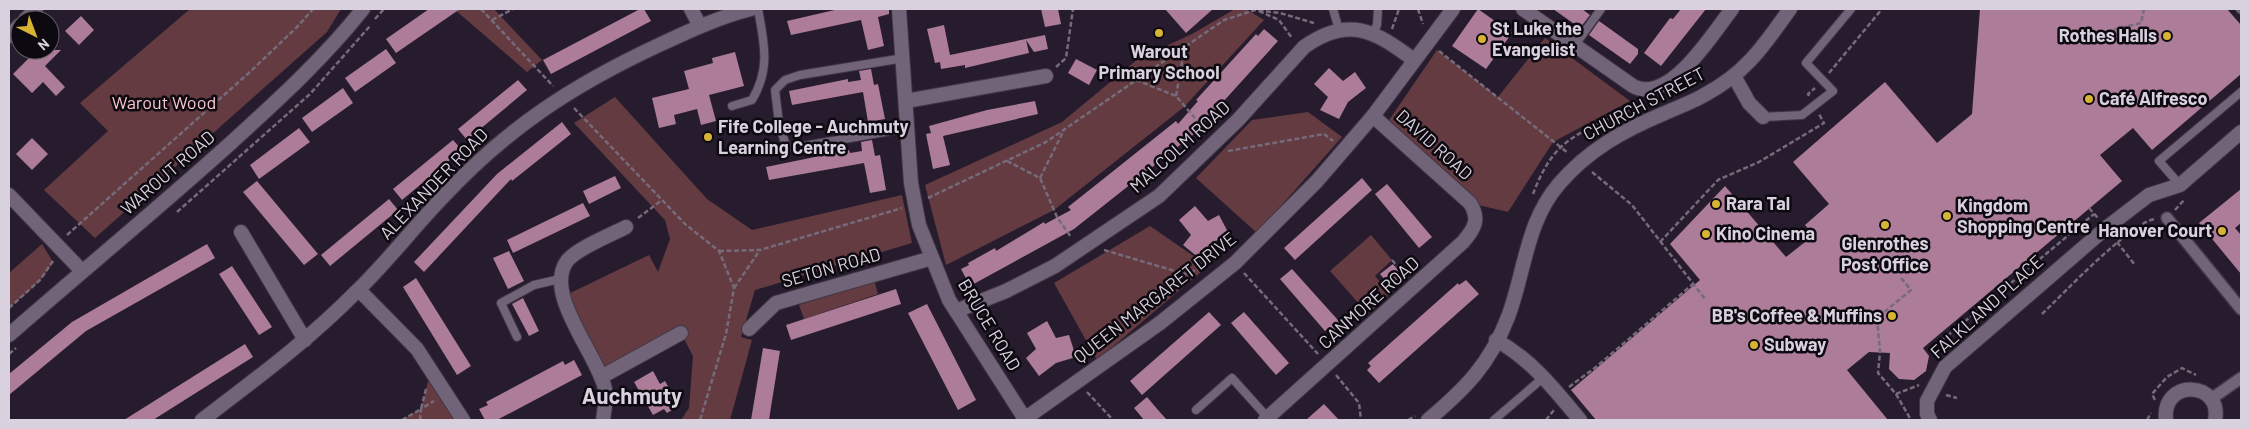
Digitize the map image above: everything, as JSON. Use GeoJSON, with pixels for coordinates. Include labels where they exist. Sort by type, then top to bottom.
{"type":"FeatureCollection","features":[{"type":"Feature","properties":{"kind":"street","name":"WAROUT ROAD"},"geometry":{"type":"LineString","coordinates":[[9,335],[181,188],[282,97],[321,59],[363,9]]}},
{"type":"Feature","properties":{"kind":"street"},"geometry":{"type":"LineString","coordinates":[[691,9],[700,26]]}},
{"type":"Feature","properties":{"kind":"street","name":"ALEXANDER ROAD"},"geometry":{"type":"LineString","coordinates":[[202,420],[306,340],[359,290],[442,197],[490,151],[528,119],[562,95],[616,65],[700,26],[751,9]]}},
{"type":"Feature","properties":{"kind":"street","name":"BRUCE ROAD"},"geometry":{"type":"LineString","coordinates":[[899,9],[914,204],[932,258],[949,300],[1024,419]]}},
{"type":"Feature","properties":{"kind":"street","name":"QUEEN MARGARET DRIVE"},"geometry":{"type":"LineString","coordinates":[[1024,419],[1078,383],[1235,263],[1317,181],[1344,150],[1373,116],[1453,9]]}},
{"type":"Feature","properties":{"kind":"street"},"geometry":{"type":"LineString","coordinates":[[1523,9],[1632,86],[1644,91],[1676,78],[1732,9]]}},
{"type":"Feature","properties":{"kind":"street","name":"CHURCH STREET"},"geometry":{"type":"LineString","coordinates":[[1424,416],[1469,385],[1485,362],[1508,317],[1538,216],[1558,184],[1580,162],[1609,140],[1634,126],[1706,95],[1734,76],[1755,58],[1790,9]]}},
{"type":"Feature","properties":{"kind":"street"},"geometry":{"type":"LineString","coordinates":[[1334,31],[1358,30],[1373,32],[1388,40],[1414,60]]}},
{"type":"Feature","properties":{"kind":"street","name":"MALCOLM ROAD"},"geometry":{"type":"LineString","coordinates":[[956,311],[1006,291],[1047,270],[1159,196],[1238,120],[1300,52],[1316,38],[1334,31]]}},
{"type":"Feature","properties":{"kind":"street"},"geometry":{"type":"LineString","coordinates":[[906,101],[1046,76]]}},
{"type":"Feature","properties":{"kind":"street"},"geometry":{"type":"LineString","coordinates":[[1734,76],[1749,103],[1763,117]]}},
{"type":"Feature","properties":{"kind":"street","name":"DAVID ROAD"},"geometry":{"type":"LineString","coordinates":[[1373,116],[1470,203]]}},
{"type":"Feature","properties":{"kind":"street","name":"FALKLAND PLACE"},"geometry":{"type":"LineString","coordinates":[[1930,420],[1927,414],[1927,401],[1945,367],[2106,228],[2149,195],[2180,185],[2241,132]]}},
{"type":"Feature","properties":{"kind":"street"},"geometry":{"type":"LineString","coordinates":[[9,196],[82,271]]}},
{"type":"Feature","properties":{"kind":"street","name":"CANMORE ROAD"},"geometry":{"type":"LineString","coordinates":[[1267,419],[1471,233],[1476,224],[1476,213],[1470,203]]}},
{"type":"Feature","properties":{"kind":"street"},"geometry":{"type":"LineString","coordinates":[[2167,218],[2241,309]]}},
{"type":"Feature","properties":{"kind":"street"},"geometry":{"type":"LineString","coordinates":[[603,420],[605,390],[562,297],[560,279],[567,261],[575,254],[626,226]]}},
{"type":"Feature","properties":{"kind":"street"},"geometry":{"type":"LineString","coordinates":[[241,232],[306,340]]}},
{"type":"Feature","properties":{"kind":"street","name":"SETON ROAD"},"geometry":{"type":"LineString","coordinates":[[749,329],[776,304],[932,258]]}},
{"type":"Feature","properties":{"kind":"street"},"geometry":{"type":"LineString","coordinates":[[359,290],[417,349],[464,420]]}},
{"type":"Feature","properties":{"kind":"street"},"geometry":{"type":"LineString","coordinates":[[600,377],[681,333]]}},
{"type":"Feature","properties":{"kind":"street"},"geometry":{"type":"LineString","coordinates":[[1496,340],[1524,358],[1544,377],[1580,420]]}},
{"type":"Feature","properties":{"kind":"street"},"geometry":{"type":"LineString","coordinates":[[2212,399],[2241,378]]}},
{"type":"Feature","properties":{"kind":"street"},"geometry":{"type":"LineString","coordinates":[[2165,420],[2168,402],[2181,391],[2198,390],[2212,399],[2216,420]]}},
{"type":"Feature","properties":{"kind":"lane"},"geometry":{"type":"LineString","coordinates":[[732,106],[752,100],[764,72],[766,57],[758,9]]}},
{"type":"Feature","properties":{"kind":"lane"},"geometry":{"type":"LineString","coordinates":[[1333,9],[1334,31]]}},
{"type":"Feature","properties":{"kind":"lane"},"geometry":{"type":"LineString","coordinates":[[1373,32],[1377,25],[1378,9]]}},
{"type":"Feature","properties":{"kind":"lane"},"geometry":{"type":"LineString","coordinates":[[1574,45],[1600,9]]}},
{"type":"Feature","properties":{"kind":"lane"},"geometry":{"type":"LineString","coordinates":[[1763,117],[1802,115],[1832,91],[1806,63],[1851,9]]}},
{"type":"Feature","properties":{"kind":"lane"},"geometry":{"type":"LineString","coordinates":[[904,58],[800,75],[785,80],[775,90],[782,138],[786,146],[792,148],[908,128]]}},
{"type":"Feature","properties":{"kind":"lane"},"geometry":{"type":"LineString","coordinates":[[2180,185],[2159,161],[2241,92]]}},
{"type":"Feature","properties":{"kind":"lane"},"geometry":{"type":"LineString","coordinates":[[516,337],[501,303],[534,284],[560,279]]}},
{"type":"Feature","properties":{"kind":"lane"},"geometry":{"type":"LineString","coordinates":[[1494,420],[1544,377]]}},
{"type":"Feature","properties":{"kind":"lane"},"geometry":{"type":"LineString","coordinates":[[1196,410],[1232,378],[1267,419]]}},
{"type":"Feature","properties":{"kind":"path"},"geometry":{"type":"LineString","coordinates":[[9,308],[31,290],[49,269],[56,245],[252,71],[313,9]]}},
{"type":"Feature","properties":{"kind":"path"},"geometry":{"type":"LineString","coordinates":[[481,9],[662,200],[686,224],[719,251],[734,288]]}},
{"type":"Feature","properties":{"kind":"path"},"geometry":{"type":"LineString","coordinates":[[492,20],[513,9]]}},
{"type":"Feature","properties":{"kind":"path"},"geometry":{"type":"LineString","coordinates":[[1046,76],[1066,58],[1073,9]]}},
{"type":"Feature","properties":{"kind":"path"},"geometry":{"type":"LineString","coordinates":[[1388,40],[1399,9]]}},
{"type":"Feature","properties":{"kind":"path"},"geometry":{"type":"LineString","coordinates":[[1660,242],[1718,180],[1759,162],[1824,122],[1808,94],[1823,81],[1882,9]]}},
{"type":"Feature","properties":{"kind":"path"},"geometry":{"type":"LineString","coordinates":[[2077,30],[2100,33],[2141,23],[2144,9]]}},
{"type":"Feature","properties":{"kind":"path"},"geometry":{"type":"LineString","coordinates":[[1255,10],[1279,20],[1300,52]]}},
{"type":"Feature","properties":{"kind":"path"},"geometry":{"type":"LineString","coordinates":[[719,251],[760,250],[914,204],[1046,142],[1224,20],[1255,10],[1280,13],[1334,31]]}},
{"type":"Feature","properties":{"kind":"path"},"geometry":{"type":"LineString","coordinates":[[1429,43],[1632,205],[1705,300]]}},
{"type":"Feature","properties":{"kind":"path"},"geometry":{"type":"LineString","coordinates":[[1176,96],[1185,46]]}},
{"type":"Feature","properties":{"kind":"path"},"geometry":{"type":"LineString","coordinates":[[1136,80],[1176,96],[1216,141],[1228,151],[1324,134],[1344,150]]}},
{"type":"Feature","properties":{"kind":"path"},"geometry":{"type":"LineString","coordinates":[[1530,201],[1548,163],[1560,147],[1587,130],[1642,106]]}},
{"type":"Feature","properties":{"kind":"path"},"geometry":{"type":"LineString","coordinates":[[1040,178],[1064,129]]}},
{"type":"Feature","properties":{"kind":"path"},"geometry":{"type":"LineString","coordinates":[[1006,160],[1040,178],[1057,217],[1069,236],[1088,244],[1185,274],[1208,266]]}},
{"type":"Feature","properties":{"kind":"path"},"geometry":{"type":"LineString","coordinates":[[626,226],[662,200]]}},
{"type":"Feature","properties":{"kind":"path"},"geometry":{"type":"LineString","coordinates":[[1937,358],[1940,342],[2094,214]]}},
{"type":"Feature","properties":{"kind":"path"},"geometry":{"type":"LineString","coordinates":[[2042,314],[2118,243],[2148,220],[2167,218]]}},
{"type":"Feature","properties":{"kind":"path"},"geometry":{"type":"LineString","coordinates":[[2118,243],[2136,265]]}},
{"type":"Feature","properties":{"kind":"path"},"geometry":{"type":"LineString","coordinates":[[700,420],[726,334],[734,288],[760,250]]}},
{"type":"Feature","properties":{"kind":"path"},"geometry":{"type":"LineString","coordinates":[[1392,260],[1414,286]]}},
{"type":"Feature","properties":{"kind":"path"},"geometry":{"type":"LineString","coordinates":[[1235,263],[1360,403],[1361,420]]}},
{"type":"Feature","properties":{"kind":"path"},"geometry":{"type":"LineString","coordinates":[[1901,278],[1911,290],[1877,318],[1880,352],[1878,373],[1896,394],[1911,420]]}},
{"type":"Feature","properties":{"kind":"path"},"geometry":{"type":"LineString","coordinates":[[1546,420],[1563,400],[1568,388],[1596,367],[1693,284]]}},
{"type":"Feature","properties":{"kind":"path"},"geometry":{"type":"LineString","coordinates":[[1078,383],[1113,420]]}},
{"type":"Feature","properties":{"kind":"path"},"geometry":{"type":"LineString","coordinates":[[1896,394],[1922,384],[1934,387],[1946,395],[1957,398]]}},
{"type":"Feature","properties":{"kind":"path"},"geometry":{"type":"LineString","coordinates":[[402,420],[446,394]]}},
{"type":"Feature","properties":{"kind":"path"},"geometry":{"type":"LineString","coordinates":[[420,420],[421,409]]}},
{"type":"Feature","properties":{"kind":"path"},"geometry":{"type":"LineString","coordinates":[[1408,420],[1424,416]]}},
{"type":"Feature","properties":{"kind":"green space","name":"Warout Wood"},"geometry":{"type":"Polygon","coordinates":[[[190,9],[341,9],[327,32],[95,238],[44,190],[108,131],[80,103],[190,9]]]}},
{"type":"Feature","properties":{"kind":"green space"},"geometry":{"type":"Polygon","coordinates":[[[454,9],[494,9],[542,60],[527,72],[454,9]]]}},
{"type":"Feature","properties":{"kind":"green space"},"geometry":{"type":"Polygon","coordinates":[[[1235,9],[1246,9],[1264,20],[1184,107],[1054,210],[946,265],[925,185],[1062,122],[1138,59],[1192,34],[1235,9]]]}},
{"type":"Feature","properties":{"kind":"green space"},"geometry":{"type":"Polygon","coordinates":[[[1545,38],[1630,101],[1553,142],[1508,212],[1470,203],[1385,126],[1437,50],[1498,97],[1545,38]]]}},
{"type":"Feature","properties":{"kind":"green space"},"geometry":{"type":"Polygon","coordinates":[[[615,97],[707,199],[752,230],[902,195],[912,243],[755,290],[741,337],[752,340],[730,420],[681,420],[689,408],[693,356],[681,333],[601,377],[562,297],[649,255],[658,272],[670,239],[665,220],[574,123],[615,97]]]}},
{"type":"Feature","properties":{"kind":"green space"},"geometry":{"type":"Polygon","coordinates":[[[1308,112],[1342,137],[1257,233],[1196,178],[1252,120],[1308,112]]]}},
{"type":"Feature","properties":{"kind":"green space"},"geometry":{"type":"Polygon","coordinates":[[[1150,226],[1208,266],[1097,360],[1054,283],[1150,226]]]}},
{"type":"Feature","properties":{"kind":"green space"},"geometry":{"type":"Polygon","coordinates":[[[1371,235],[1392,260],[1375,276],[1390,294],[1368,314],[1330,271],[1371,235]]]}},
{"type":"Feature","properties":{"kind":"green space"},"geometry":{"type":"Polygon","coordinates":[[[42,244],[53,262],[39,281],[9,308],[9,273],[42,244]]]}},
{"type":"Feature","properties":{"kind":"green space"},"geometry":{"type":"Polygon","coordinates":[[[874,280],[878,294],[804,319],[799,305],[874,280]]]}},
{"type":"Feature","properties":{"kind":"green space"},"geometry":{"type":"Polygon","coordinates":[[[431,370],[464,420],[402,420],[421,409],[431,370]]]}},
{"type":"Feature","properties":{"kind":"building"},"geometry":{"type":"Polygon","coordinates":[[[429,9],[460,9],[396,53],[386,39],[429,9]]]}},
{"type":"Feature","properties":{"kind":"building"},"geometry":{"type":"Polygon","coordinates":[[[640,9],[644,9],[651,21],[551,74],[543,60],[640,9]]]}},
{"type":"Feature","properties":{"kind":"building"},"geometry":{"type":"Polygon","coordinates":[[[839,9],[889,9],[889,14],[878,17],[884,46],[868,50],[861,20],[791,35],[787,21],[839,9]]]}},
{"type":"Feature","properties":{"kind":"building"},"geometry":{"type":"Polygon","coordinates":[[[1041,9],[1058,9],[1061,24],[1045,27],[1041,9]]]}},
{"type":"Feature","properties":{"kind":"building"},"geometry":{"type":"Polygon","coordinates":[[[1165,9],[1213,9],[1186,33],[1165,9]]]}},
{"type":"Feature","properties":{"kind":"building","name":"St Luke the Evangelist"},"geometry":{"type":"Polygon","coordinates":[[[1478,9],[1512,33],[1486,69],[1452,46],[1478,9]]]}},
{"type":"Feature","properties":{"kind":"building"},"geometry":{"type":"Polygon","coordinates":[[[1553,9],[1582,9],[1590,15],[1580,28],[1553,9]]]}},
{"type":"Feature","properties":{"kind":"building"},"geometry":{"type":"Polygon","coordinates":[[[1681,9],[1706,9],[1661,66],[1644,53],[1670,18],[1673,19],[1681,9]]]}},
{"type":"Feature","properties":{"kind":"building","name":"Kingdom Shopping Centre"},"geometry":{"type":"Polygon","coordinates":[[[1980,9],[2227,9],[2241,25],[2241,74],[2152,150],[2133,128],[2100,155],[2122,181],[1923,348],[1929,356],[1926,371],[1914,380],[1899,379],[1889,369],[1890,353],[1869,352],[1847,370],[1888,420],[1596,420],[1571,390],[1700,280],[1670,244],[1725,186],[1786,257],[1814,235],[1805,225],[1829,204],[1793,162],[1885,82],[1937,143],[1972,114],[1980,9]]]}},
{"type":"Feature","properties":{"kind":"building"},"geometry":{"type":"Polygon","coordinates":[[[81,16],[94,30],[79,45],[65,31],[81,16]]]}},
{"type":"Feature","properties":{"kind":"building"},"geometry":{"type":"Polygon","coordinates":[[[1599,21],[1638,49],[1638,54],[1630,64],[1589,35],[1599,21]]]}},
{"type":"Feature","properties":{"kind":"building"},"geometry":{"type":"Polygon","coordinates":[[[944,25],[950,55],[1045,35],[1048,49],[1034,52],[1026,40],[1029,53],[965,68],[965,65],[941,69],[940,62],[935,63],[927,29],[944,25]]]}},
{"type":"Feature","properties":{"kind":"building"},"geometry":{"type":"Polygon","coordinates":[[[1264,29],[1278,41],[1194,134],[1074,229],[970,286],[961,269],[995,248],[996,251],[1044,222],[1045,224],[1071,210],[1068,207],[1176,121],[1178,124],[1198,101],[1196,100],[1256,34],[1258,36],[1264,29]]]}},
{"type":"Feature","properties":{"kind":"building"},"geometry":{"type":"Polygon","coordinates":[[[386,49],[396,63],[355,92],[345,78],[386,49]]]}},
{"type":"Feature","properties":{"kind":"building"},"geometry":{"type":"Polygon","coordinates":[[[735,52],[744,86],[709,95],[716,121],[701,125],[697,109],[674,115],[676,124],[659,128],[652,98],[689,89],[684,71],[713,63],[712,58],[735,52]]]}},
{"type":"Feature","properties":{"kind":"building"},"geometry":{"type":"Polygon","coordinates":[[[1076,59],[1097,70],[1089,85],[1068,73],[1076,59]]]}},
{"type":"Feature","properties":{"kind":"building"},"geometry":{"type":"Polygon","coordinates":[[[27,60],[51,60],[45,66],[65,87],[56,96],[43,82],[32,93],[13,74],[27,60]]]}},
{"type":"Feature","properties":{"kind":"building"},"geometry":{"type":"Polygon","coordinates":[[[1329,68],[1343,81],[1355,72],[1366,88],[1348,102],[1339,119],[1320,110],[1328,97],[1314,84],[1329,68]]]}},
{"type":"Feature","properties":{"kind":"building"},"geometry":{"type":"Polygon","coordinates":[[[871,69],[874,85],[878,84],[885,119],[868,122],[863,92],[792,105],[789,91],[848,79],[848,82],[861,80],[859,71],[871,69]]]}},
{"type":"Feature","properties":{"kind":"building"},"geometry":{"type":"Polygon","coordinates":[[[518,80],[527,90],[467,140],[458,129],[518,80]]]}},
{"type":"Feature","properties":{"kind":"building"},"geometry":{"type":"Polygon","coordinates":[[[343,88],[353,103],[312,132],[302,118],[343,88]]]}},
{"type":"Feature","properties":{"kind":"building"},"geometry":{"type":"Polygon","coordinates":[[[1035,101],[1038,114],[943,136],[950,165],[933,169],[926,134],[931,133],[929,126],[987,110],[1035,101]]]}},
{"type":"Feature","properties":{"kind":"building"},"geometry":{"type":"Polygon","coordinates":[[[562,122],[571,134],[512,181],[511,179],[424,272],[414,262],[497,174],[562,122]]]}},
{"type":"Feature","properties":{"kind":"building"},"geometry":{"type":"Polygon","coordinates":[[[299,128],[310,142],[259,179],[250,165],[299,128]]]}},
{"type":"Feature","properties":{"kind":"building"},"geometry":{"type":"Polygon","coordinates":[[[32,138],[48,154],[32,170],[16,154],[32,138]]]}},
{"type":"Feature","properties":{"kind":"building"},"geometry":{"type":"Polygon","coordinates":[[[453,140],[462,150],[402,200],[393,189],[453,140]]]}},
{"type":"Feature","properties":{"kind":"building"},"geometry":{"type":"Polygon","coordinates":[[[872,140],[875,156],[880,155],[886,190],[870,193],[864,163],[769,180],[766,167],[849,150],[850,153],[862,151],[861,142],[872,140]]]}},
{"type":"Feature","properties":{"kind":"building"},"geometry":{"type":"Polygon","coordinates":[[[615,176],[621,188],[589,204],[583,191],[615,176]]]}},
{"type":"Feature","properties":{"kind":"building"},"geometry":{"type":"Polygon","coordinates":[[[1362,178],[1372,190],[1295,260],[1284,248],[1362,178]]]}},
{"type":"Feature","properties":{"kind":"building"},"geometry":{"type":"Polygon","coordinates":[[[257,181],[318,254],[304,265],[243,192],[257,181]]]}},
{"type":"Feature","properties":{"kind":"building"},"geometry":{"type":"Polygon","coordinates":[[[1387,184],[1432,237],[1419,248],[1375,194],[1387,184]]]}},
{"type":"Feature","properties":{"kind":"building","name":"Hanover Court"},"geometry":{"type":"Polygon","coordinates":[[[2241,189],[2241,223],[2235,228],[2241,235],[2241,274],[2199,223],[2241,189]]]}},
{"type":"Feature","properties":{"kind":"building"},"geometry":{"type":"Polygon","coordinates":[[[389,199],[398,210],[330,266],[321,255],[389,199]]]}},
{"type":"Feature","properties":{"kind":"building"},"geometry":{"type":"Polygon","coordinates":[[[583,203],[590,216],[513,253],[507,240],[583,203]]]}},
{"type":"Feature","properties":{"kind":"building"},"geometry":{"type":"Polygon","coordinates":[[[1195,206],[1208,221],[1219,215],[1229,234],[1212,243],[1199,258],[1183,245],[1191,235],[1179,220],[1195,206]]]}},
{"type":"Feature","properties":{"kind":"building"},"geometry":{"type":"Polygon","coordinates":[[[207,244],[215,258],[86,331],[9,395],[9,374],[72,322],[207,244]]]}},
{"type":"Feature","properties":{"kind":"building"},"geometry":{"type":"Polygon","coordinates":[[[509,251],[524,281],[508,289],[493,258],[509,251]]]}},
{"type":"Feature","properties":{"kind":"building"},"geometry":{"type":"Polygon","coordinates":[[[1393,264],[1402,275],[1390,286],[1380,274],[1393,264]]]}},
{"type":"Feature","properties":{"kind":"building"},"geometry":{"type":"Polygon","coordinates":[[[232,266],[272,327],[259,335],[219,274],[232,266]]]}},
{"type":"Feature","properties":{"kind":"building"},"geometry":{"type":"Polygon","coordinates":[[[1292,269],[1346,329],[1336,338],[1328,329],[1325,331],[1280,279],[1292,269]]]}},
{"type":"Feature","properties":{"kind":"building"},"geometry":{"type":"Polygon","coordinates":[[[416,278],[471,366],[457,375],[403,287],[416,278]]]}},
{"type":"Feature","properties":{"kind":"building"},"geometry":{"type":"Polygon","coordinates":[[[1466,280],[1479,294],[1379,383],[1367,370],[1371,366],[1368,363],[1458,283],[1459,285],[1466,280]]]}},
{"type":"Feature","properties":{"kind":"building"},"geometry":{"type":"Polygon","coordinates":[[[896,289],[901,304],[791,340],[786,325],[896,289]]]}},
{"type":"Feature","properties":{"kind":"building"},"geometry":{"type":"Polygon","coordinates":[[[523,298],[539,331],[529,336],[512,304],[523,298]]]}},
{"type":"Feature","properties":{"kind":"building"},"geometry":{"type":"Polygon","coordinates":[[[927,304],[976,400],[958,410],[908,313],[927,304]]]}},
{"type":"Feature","properties":{"kind":"building"},"geometry":{"type":"Polygon","coordinates":[[[1209,312],[1221,325],[1142,395],[1130,381],[1209,312]]]}},
{"type":"Feature","properties":{"kind":"building"},"geometry":{"type":"Polygon","coordinates":[[[1244,312],[1289,363],[1276,375],[1231,323],[1244,312]]]}},
{"type":"Feature","properties":{"kind":"building"},"geometry":{"type":"Polygon","coordinates":[[[1047,321],[1056,338],[1069,335],[1076,357],[1056,363],[1039,376],[1026,358],[1036,349],[1027,333],[1047,321]]]}},
{"type":"Feature","properties":{"kind":"building"},"geometry":{"type":"Polygon","coordinates":[[[245,344],[253,357],[153,420],[124,420],[245,344]]]}},
{"type":"Feature","properties":{"kind":"building"},"geometry":{"type":"Polygon","coordinates":[[[763,348],[780,351],[769,420],[751,420],[763,348]]]}},
{"type":"Feature","properties":{"kind":"building"},"geometry":{"type":"Polygon","coordinates":[[[574,360],[582,375],[497,420],[485,420],[479,409],[488,405],[486,402],[563,361],[565,365],[574,360]]]}},
{"type":"Feature","properties":{"kind":"building"},"geometry":{"type":"Polygon","coordinates":[[[653,371],[660,384],[665,381],[679,406],[667,413],[664,409],[653,415],[634,382],[653,371]]]}},
{"type":"Feature","properties":{"kind":"building"},"geometry":{"type":"Polygon","coordinates":[[[1147,397],[1167,420],[1144,420],[1134,408],[1147,397]]]}},
{"type":"Feature","properties":{"kind":"building"},"geometry":{"type":"Polygon","coordinates":[[[1324,404],[1339,420],[1306,420],[1324,404]]]}},
{"type":"Feature","properties":{"kind":"place","name":"Warout Primary School"},"geometry":{"type":"Point","coordinates":[1159,33]}},
{"type":"Feature","properties":{"kind":"place","name":"Rothes Halls"},"geometry":{"type":"Point","coordinates":[2167,36]}},
{"type":"Feature","properties":{"kind":"place","name":"St Luke the Evangelist"},"geometry":{"type":"Point","coordinates":[1482,39]}},
{"type":"Feature","properties":{"kind":"place","name":"Café Alfresco"},"geometry":{"type":"Point","coordinates":[2089,99]}},
{"type":"Feature","properties":{"kind":"place","name":"Fife College - Auchmuty Learning Centre"},"geometry":{"type":"Point","coordinates":[708,137]}},
{"type":"Feature","properties":{"kind":"place","name":"Rara Tal"},"geometry":{"type":"Point","coordinates":[1716,204]}},
{"type":"Feature","properties":{"kind":"place","name":"Kingdom Shopping Centre"},"geometry":{"type":"Point","coordinates":[1947,216]}},
{"type":"Feature","properties":{"kind":"place","name":"Glenrothes Post Office"},"geometry":{"type":"Point","coordinates":[1885,225]}},
{"type":"Feature","properties":{"kind":"place","name":"Hanover Court"},"geometry":{"type":"Point","coordinates":[2222,231]}},
{"type":"Feature","properties":{"kind":"place","name":"Kino Cinema"},"geometry":{"type":"Point","coordinates":[1706,234]}},
{"type":"Feature","properties":{"kind":"place","name":"BB's Coffee & Muffins"},"geometry":{"type":"Point","coordinates":[1892,316]}},
{"type":"Feature","properties":{"kind":"place","name":"Subway"},"geometry":{"type":"Point","coordinates":[1754,345]}},
{"type":"Feature","properties":{"kind":"district","name":"Auchmuty"},"geometry":{"type":"Point","coordinates":[632,396]}}]}
